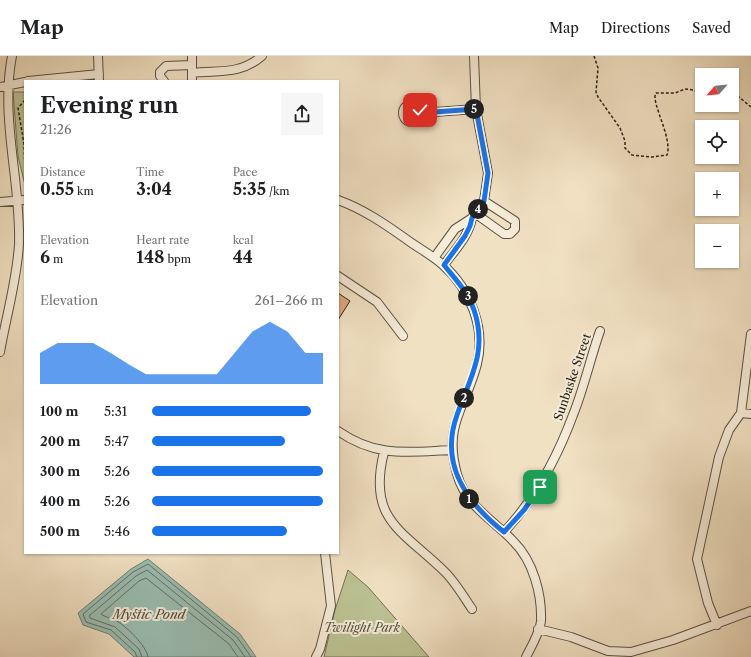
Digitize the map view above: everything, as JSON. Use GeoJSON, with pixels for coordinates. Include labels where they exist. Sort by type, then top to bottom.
{"type":"FeatureCollection","features":[{"type":"Feature","properties":{"kind":"street"},"geometry":{"type":"LineString","coordinates":[[0,352],[2,323],[19,245],[21,200],[4,86],[12,56]]}},
{"type":"Feature","properties":{"kind":"street"},"geometry":{"type":"LineString","coordinates":[[46,80],[99,77],[98,56]]}},
{"type":"Feature","properties":{"kind":"street"},"geometry":{"type":"LineString","coordinates":[[192,56],[192,73]]}},
{"type":"Feature","properties":{"kind":"street"},"geometry":{"type":"LineString","coordinates":[[163,80],[160,76],[160,72],[166,66],[192,73],[242,68],[250,66],[262,56]]}},
{"type":"Feature","properties":{"kind":"street"},"geometry":{"type":"LineString","coordinates":[[444,265],[465,236],[474,216],[484,201],[488,173],[476,109],[474,56]]}},
{"type":"Feature","properties":{"kind":"street"},"geometry":{"type":"LineString","coordinates":[[4,86],[23,84]]}},
{"type":"Feature","properties":{"kind":"street"},"geometry":{"type":"LineString","coordinates":[[421,113],[476,109]]}},
{"type":"Feature","properties":{"kind":"street"},"geometry":{"type":"LineString","coordinates":[[0,202],[21,200]]}},
{"type":"Feature","properties":{"kind":"street"},"geometry":{"type":"LineString","coordinates":[[339,200],[380,220],[444,265],[462,286],[474,310],[479,338],[477,362],[456,416],[452,450],[457,475],[467,496],[486,518],[504,532],[522,552],[534,575],[540,604],[541,622],[526,657]]}},
{"type":"Feature","properties":{"kind":"street"},"geometry":{"type":"LineString","coordinates":[[474,216],[504,234],[510,234],[515,228],[515,221],[484,201]]}},
{"type":"Feature","properties":{"kind":"street"},"geometry":{"type":"LineString","coordinates":[[434,258],[455,229],[474,216]]}},
{"type":"Feature","properties":{"kind":"street"},"geometry":{"type":"LineString","coordinates":[[339,277],[377,302],[404,336]]}},
{"type":"Feature","properties":{"kind":"street","name":"Sunbaske Street"},"geometry":{"type":"LineString","coordinates":[[504,532],[524,510],[540,487],[554,458],[573,416],[600,331]]}},
{"type":"Feature","properties":{"kind":"street"},"geometry":{"type":"LineString","coordinates":[[717,625],[708,603],[697,559],[719,457],[729,430],[741,413],[751,334]]}},
{"type":"Feature","properties":{"kind":"street"},"geometry":{"type":"LineString","coordinates":[[741,413],[751,414]]}},
{"type":"Feature","properties":{"kind":"street"},"geometry":{"type":"LineString","coordinates":[[339,432],[364,446],[384,452],[452,450]]}},
{"type":"Feature","properties":{"kind":"street"},"geometry":{"type":"LineString","coordinates":[[384,452],[379,473],[379,492],[385,511],[403,534],[446,573],[472,609]]}},
{"type":"Feature","properties":{"kind":"street"},"geometry":{"type":"LineString","coordinates":[[316,657],[320,649],[331,606],[325,554]]}},
{"type":"Feature","properties":{"kind":"street"},"geometry":{"type":"LineString","coordinates":[[538,628],[571,637],[608,652],[631,652],[717,625],[751,611]]}},
{"type":"Feature","properties":{"kind":"path"},"geometry":{"type":"LineString","coordinates":[[594,56],[598,68],[596,92],[620,128],[625,148],[632,155],[652,157],[668,154],[669,148],[664,126],[654,99],[656,93],[675,93],[685,89],[695,91]]}},
{"type":"Feature","properties":{"kind":"path"},"geometry":{"type":"LineString","coordinates":[[739,98],[751,107]]}},
{"type":"Feature","properties":{"kind":"path"},"geometry":{"type":"LineString","coordinates":[[24,101],[18,108],[24,144]]}},
{"type":"Feature","properties":{"kind":"green space"},"geometry":{"type":"Polygon","coordinates":[[[13,92],[24,92],[24,181],[18,156],[13,92]]]}},
{"type":"Feature","properties":{"kind":"green space","name":"Twilight Park"},"geometry":{"type":"Polygon","coordinates":[[[348,570],[368,587],[429,657],[324,657],[335,610],[348,570]]]}},
{"type":"Feature","properties":{"kind":"water","name":"Mystic Pond"},"geometry":{"type":"Polygon","coordinates":[[[148,559],[240,634],[256,657],[134,657],[109,634],[83,625],[78,613],[131,569],[148,559]]]}},
{"type":"Feature","properties":{"kind":"building"},"geometry":{"type":"Polygon","coordinates":[[[339,294],[350,301],[339,318],[339,294]]]}},
{"type":"Feature","properties":{"kind":"route"},"geometry":{"type":"LineString","coordinates":[[420,110],[421,113],[476,109],[487,162],[488,173],[484,201],[472,218],[465,236],[444,265],[462,286],[468,297],[474,310],[479,338],[477,362],[474,374],[456,416],[454,427],[452,450],[457,475],[467,496],[476,508],[504,532],[524,510],[540,487]]}}]}
